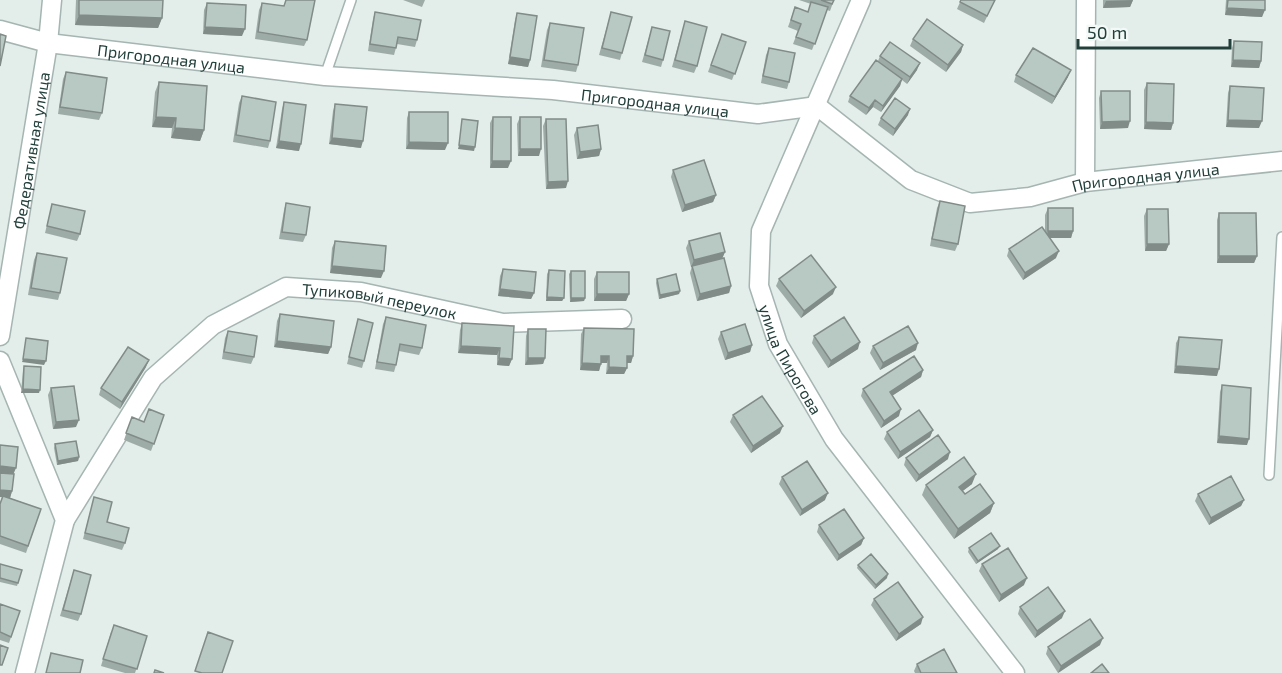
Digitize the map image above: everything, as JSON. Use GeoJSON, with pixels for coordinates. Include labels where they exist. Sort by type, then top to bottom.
{"type":"FeatureCollection","features":[{"type":"Feature","properties":{"kind":"street","name":"Федеративная улица"},"geometry":{"type":"LineString","coordinates":[[0,336],[48,43],[52,0]]}},
{"type":"Feature","properties":{"kind":"street","name":"улица Пирогова"},"geometry":{"type":"LineString","coordinates":[[861,0],[761,231],[759,286],[778,345],[834,439],[1015,673]]}},
{"type":"Feature","properties":{"kind":"street"},"geometry":{"type":"LineString","coordinates":[[1084,182],[1086,0]]}},
{"type":"Feature","properties":{"kind":"street","name":"Пригородная улица"},"geometry":{"type":"LineString","coordinates":[[0,30],[48,43],[326,76],[553,90],[758,114],[817,106],[912,180],[970,203],[1030,197],[1084,182],[1282,161]]}},
{"type":"Feature","properties":{"kind":"street","name":"Тупиковый переулок"},"geometry":{"type":"LineString","coordinates":[[65,520],[153,378],[213,325],[286,287],[361,292],[503,323],[622,319]]}},
{"type":"Feature","properties":{"kind":"street"},"geometry":{"type":"LineString","coordinates":[[0,361],[65,520],[25,673]]}},
{"type":"Feature","properties":{"kind":"lane"},"geometry":{"type":"LineString","coordinates":[[326,76],[351,0]]}},
{"type":"Feature","properties":{"kind":"lane"},"geometry":{"type":"LineString","coordinates":[[1269,475],[1282,237]]}},
{"type":"Feature","properties":{"kind":"building"},"geometry":{"type":"Polygon","coordinates":[[[79,0],[163,0],[162,18],[79,15],[79,0]]]}},
{"type":"Feature","properties":{"kind":"building"},"geometry":{"type":"Polygon","coordinates":[[[286,0],[315,0],[307,40],[258,32],[262,3],[284,6],[286,0]]]}},
{"type":"Feature","properties":{"kind":"building"},"geometry":{"type":"Polygon","coordinates":[[[821,0],[834,0],[832,4],[821,0]]]}},
{"type":"Feature","properties":{"kind":"building"},"geometry":{"type":"Polygon","coordinates":[[[961,0],[995,0],[987,16],[960,2],[961,0]]]}},
{"type":"Feature","properties":{"kind":"building"},"geometry":{"type":"Polygon","coordinates":[[[1228,0],[1265,0],[1265,10],[1227,8],[1228,0]]]}},
{"type":"Feature","properties":{"kind":"building"},"geometry":{"type":"Polygon","coordinates":[[[811,2],[828,7],[815,44],[796,37],[801,24],[791,20],[795,7],[808,12],[811,2]]]}},
{"type":"Feature","properties":{"kind":"building"},"geometry":{"type":"Polygon","coordinates":[[[207,3],[246,5],[245,29],[205,27],[207,3]]]}},
{"type":"Feature","properties":{"kind":"building"},"geometry":{"type":"Polygon","coordinates":[[[375,12],[421,20],[417,40],[398,37],[396,48],[370,44],[375,12]]]}},
{"type":"Feature","properties":{"kind":"building"},"geometry":{"type":"Polygon","coordinates":[[[611,12],[632,17],[622,53],[602,48],[611,12]]]}},
{"type":"Feature","properties":{"kind":"building"},"geometry":{"type":"Polygon","coordinates":[[[517,13],[537,16],[530,60],[510,57],[517,13]]]}},
{"type":"Feature","properties":{"kind":"building"},"geometry":{"type":"Polygon","coordinates":[[[927,19],[963,45],[948,65],[913,39],[927,19]]]}},
{"type":"Feature","properties":{"kind":"building"},"geometry":{"type":"Polygon","coordinates":[[[685,21],[707,27],[697,66],[675,60],[685,21]]]}},
{"type":"Feature","properties":{"kind":"building"},"geometry":{"type":"Polygon","coordinates":[[[550,23],[584,28],[578,65],[544,60],[550,23]]]}},
{"type":"Feature","properties":{"kind":"building"},"geometry":{"type":"Polygon","coordinates":[[[652,27],[670,31],[663,60],[645,55],[652,27]]]}},
{"type":"Feature","properties":{"kind":"building"},"geometry":{"type":"Polygon","coordinates":[[[0,34],[6,36],[0,66],[0,34]]]}},
{"type":"Feature","properties":{"kind":"building"},"geometry":{"type":"Polygon","coordinates":[[[722,34],[746,42],[735,74],[711,65],[722,34]]]}},
{"type":"Feature","properties":{"kind":"building"},"geometry":{"type":"Polygon","coordinates":[[[1234,41],[1262,42],[1261,61],[1233,60],[1234,41]]]}},
{"type":"Feature","properties":{"kind":"building"},"geometry":{"type":"Polygon","coordinates":[[[890,42],[920,63],[910,77],[880,56],[890,42]]]}},
{"type":"Feature","properties":{"kind":"building"},"geometry":{"type":"Polygon","coordinates":[[[769,48],[795,53],[789,82],[763,76],[769,48]]]}},
{"type":"Feature","properties":{"kind":"building"},"geometry":{"type":"Polygon","coordinates":[[[1033,48],[1071,70],[1055,97],[1016,75],[1033,48]]]}},
{"type":"Feature","properties":{"kind":"building"},"geometry":{"type":"Polygon","coordinates":[[[876,60],[902,79],[883,106],[875,100],[869,108],[850,96],[876,60]]]}},
{"type":"Feature","properties":{"kind":"building"},"geometry":{"type":"Polygon","coordinates":[[[66,72],[107,78],[102,113],[60,107],[66,72]]]}},
{"type":"Feature","properties":{"kind":"building"},"geometry":{"type":"Polygon","coordinates":[[[159,82],[207,86],[204,130],[175,128],[176,118],[156,117],[159,82]]]}},
{"type":"Feature","properties":{"kind":"building"},"geometry":{"type":"Polygon","coordinates":[[[1147,83],[1174,84],[1173,123],[1146,122],[1147,83]]]}},
{"type":"Feature","properties":{"kind":"building"},"geometry":{"type":"Polygon","coordinates":[[[1230,86],[1264,88],[1262,121],[1228,120],[1230,86]]]}},
{"type":"Feature","properties":{"kind":"building"},"geometry":{"type":"Polygon","coordinates":[[[1101,91],[1130,91],[1130,121],[1102,122],[1101,91]]]}},
{"type":"Feature","properties":{"kind":"building"},"geometry":{"type":"Polygon","coordinates":[[[242,96],[276,102],[270,141],[236,135],[242,96]]]}},
{"type":"Feature","properties":{"kind":"building"},"geometry":{"type":"Polygon","coordinates":[[[895,98],[910,109],[895,129],[881,118],[895,98]]]}},
{"type":"Feature","properties":{"kind":"building"},"geometry":{"type":"Polygon","coordinates":[[[284,102],[306,105],[301,144],[279,141],[284,102]]]}},
{"type":"Feature","properties":{"kind":"building"},"geometry":{"type":"Polygon","coordinates":[[[335,104],[367,107],[363,141],[332,138],[335,104]]]}},
{"type":"Feature","properties":{"kind":"building"},"geometry":{"type":"Polygon","coordinates":[[[409,112],[448,112],[448,143],[409,142],[409,112]]]}},
{"type":"Feature","properties":{"kind":"building"},"geometry":{"type":"Polygon","coordinates":[[[493,117],[511,117],[511,161],[492,161],[493,117]]]}},
{"type":"Feature","properties":{"kind":"building"},"geometry":{"type":"Polygon","coordinates":[[[520,117],[541,117],[541,149],[520,149],[520,117]]]}},
{"type":"Feature","properties":{"kind":"building"},"geometry":{"type":"Polygon","coordinates":[[[462,119],[478,121],[475,147],[459,145],[462,119]]]}},
{"type":"Feature","properties":{"kind":"building"},"geometry":{"type":"Polygon","coordinates":[[[546,119],[566,119],[568,181],[548,182],[546,119]]]}},
{"type":"Feature","properties":{"kind":"building"},"geometry":{"type":"Polygon","coordinates":[[[598,125],[601,149],[580,152],[577,128],[598,125]]]}},
{"type":"Feature","properties":{"kind":"building"},"geometry":{"type":"Polygon","coordinates":[[[704,160],[716,195],[685,205],[673,170],[704,160]]]}},
{"type":"Feature","properties":{"kind":"building"},"geometry":{"type":"Polygon","coordinates":[[[940,201],[965,206],[958,244],[932,239],[940,201]]]}},
{"type":"Feature","properties":{"kind":"building"},"geometry":{"type":"Polygon","coordinates":[[[286,203],[310,207],[306,235],[282,232],[286,203]]]}},
{"type":"Feature","properties":{"kind":"building"},"geometry":{"type":"Polygon","coordinates":[[[52,204],[85,211],[80,234],[47,226],[52,204]]]}},
{"type":"Feature","properties":{"kind":"building"},"geometry":{"type":"Polygon","coordinates":[[[1048,208],[1073,208],[1073,231],[1048,231],[1048,208]]]}},
{"type":"Feature","properties":{"kind":"building"},"geometry":{"type":"Polygon","coordinates":[[[1147,209],[1168,209],[1169,244],[1147,244],[1147,209]]]}},
{"type":"Feature","properties":{"kind":"building"},"geometry":{"type":"Polygon","coordinates":[[[1219,213],[1256,213],[1257,256],[1219,256],[1219,213]]]}},
{"type":"Feature","properties":{"kind":"building"},"geometry":{"type":"Polygon","coordinates":[[[1042,227],[1059,251],[1025,273],[1009,249],[1042,227]]]}},
{"type":"Feature","properties":{"kind":"building"},"geometry":{"type":"Polygon","coordinates":[[[720,233],[725,252],[694,260],[689,241],[720,233]]]}},
{"type":"Feature","properties":{"kind":"building"},"geometry":{"type":"Polygon","coordinates":[[[335,241],[386,246],[384,271],[332,266],[335,241]]]}},
{"type":"Feature","properties":{"kind":"building"},"geometry":{"type":"Polygon","coordinates":[[[37,253],[67,258],[60,293],[31,288],[37,253]]]}},
{"type":"Feature","properties":{"kind":"building"},"geometry":{"type":"Polygon","coordinates":[[[811,255],[836,287],[804,311],[779,279],[811,255]]]}},
{"type":"Feature","properties":{"kind":"building"},"geometry":{"type":"Polygon","coordinates":[[[724,258],[731,286],[700,294],[692,266],[724,258]]]}},
{"type":"Feature","properties":{"kind":"building"},"geometry":{"type":"Polygon","coordinates":[[[503,269],[536,272],[534,293],[500,289],[503,269]]]}},
{"type":"Feature","properties":{"kind":"building"},"geometry":{"type":"Polygon","coordinates":[[[549,270],[565,271],[564,298],[547,297],[549,270]]]}},
{"type":"Feature","properties":{"kind":"building"},"geometry":{"type":"Polygon","coordinates":[[[571,271],[585,271],[585,298],[571,298],[571,271]]]}},
{"type":"Feature","properties":{"kind":"building"},"geometry":{"type":"Polygon","coordinates":[[[597,272],[629,272],[629,294],[597,294],[597,272]]]}},
{"type":"Feature","properties":{"kind":"building"},"geometry":{"type":"Polygon","coordinates":[[[676,274],[680,291],[660,295],[657,279],[676,274]]]}},
{"type":"Feature","properties":{"kind":"building"},"geometry":{"type":"Polygon","coordinates":[[[280,314],[334,321],[331,347],[277,341],[280,314]]]}},
{"type":"Feature","properties":{"kind":"building"},"geometry":{"type":"Polygon","coordinates":[[[386,317],[426,325],[422,348],[400,344],[396,365],[377,362],[386,317]]]}},
{"type":"Feature","properties":{"kind":"building"},"geometry":{"type":"Polygon","coordinates":[[[844,317],[860,342],[831,361],[814,336],[844,317]]]}},
{"type":"Feature","properties":{"kind":"building"},"geometry":{"type":"Polygon","coordinates":[[[358,319],[373,323],[364,361],[349,357],[358,319]]]}},
{"type":"Feature","properties":{"kind":"building"},"geometry":{"type":"Polygon","coordinates":[[[462,323],[514,326],[512,359],[499,358],[500,348],[461,346],[462,323]]]}},
{"type":"Feature","properties":{"kind":"building"},"geometry":{"type":"Polygon","coordinates":[[[745,324],[752,345],[728,353],[721,332],[745,324]]]}},
{"type":"Feature","properties":{"kind":"building"},"geometry":{"type":"Polygon","coordinates":[[[908,326],[918,343],[883,363],[873,346],[908,326]]]}},
{"type":"Feature","properties":{"kind":"building"},"geometry":{"type":"Polygon","coordinates":[[[584,328],[634,329],[633,356],[627,356],[627,368],[609,367],[609,356],[601,356],[601,364],[582,363],[584,328]]]}},
{"type":"Feature","properties":{"kind":"building"},"geometry":{"type":"Polygon","coordinates":[[[528,329],[546,329],[545,358],[528,358],[528,329]]]}},
{"type":"Feature","properties":{"kind":"building"},"geometry":{"type":"Polygon","coordinates":[[[228,331],[257,336],[254,357],[224,352],[228,331]]]}},
{"type":"Feature","properties":{"kind":"building"},"geometry":{"type":"Polygon","coordinates":[[[1179,337],[1222,340],[1219,369],[1176,366],[1179,337]]]}},
{"type":"Feature","properties":{"kind":"building"},"geometry":{"type":"Polygon","coordinates":[[[26,338],[48,341],[46,361],[23,359],[26,338]]]}},
{"type":"Feature","properties":{"kind":"building"},"geometry":{"type":"Polygon","coordinates":[[[128,347],[149,360],[122,402],[101,388],[128,347]]]}},
{"type":"Feature","properties":{"kind":"building"},"geometry":{"type":"Polygon","coordinates":[[[914,356],[923,370],[890,392],[901,409],[884,421],[863,389],[914,356]]]}},
{"type":"Feature","properties":{"kind":"building"},"geometry":{"type":"Polygon","coordinates":[[[24,366],[41,367],[40,390],[23,389],[24,366]]]}},
{"type":"Feature","properties":{"kind":"building"},"geometry":{"type":"Polygon","coordinates":[[[1222,385],[1251,388],[1249,439],[1219,436],[1222,385]]]}},
{"type":"Feature","properties":{"kind":"building"},"geometry":{"type":"Polygon","coordinates":[[[74,386],[79,420],[56,422],[51,388],[74,386]]]}},
{"type":"Feature","properties":{"kind":"building"},"geometry":{"type":"Polygon","coordinates":[[[762,396],[783,426],[753,446],[733,415],[762,396]]]}},
{"type":"Feature","properties":{"kind":"building"},"geometry":{"type":"Polygon","coordinates":[[[149,409],[164,415],[154,444],[126,433],[132,417],[144,422],[149,409]]]}},
{"type":"Feature","properties":{"kind":"building"},"geometry":{"type":"Polygon","coordinates":[[[919,410],[933,430],[900,452],[887,432],[919,410]]]}},
{"type":"Feature","properties":{"kind":"building"},"geometry":{"type":"Polygon","coordinates":[[[938,435],[950,452],[919,475],[906,458],[938,435]]]}},
{"type":"Feature","properties":{"kind":"building"},"geometry":{"type":"Polygon","coordinates":[[[76,441],[79,457],[58,461],[55,444],[76,441]]]}},
{"type":"Feature","properties":{"kind":"building"},"geometry":{"type":"Polygon","coordinates":[[[0,445],[18,447],[16,468],[0,466],[0,445]]]}},
{"type":"Feature","properties":{"kind":"building"},"geometry":{"type":"Polygon","coordinates":[[[964,457],[976,474],[959,487],[965,494],[980,484],[994,503],[958,529],[926,485],[964,457]]]}},
{"type":"Feature","properties":{"kind":"building"},"geometry":{"type":"Polygon","coordinates":[[[807,461],[828,493],[802,510],[782,477],[807,461]]]}},
{"type":"Feature","properties":{"kind":"building"},"geometry":{"type":"Polygon","coordinates":[[[0,473],[14,474],[12,491],[0,490],[0,473]]]}},
{"type":"Feature","properties":{"kind":"building"},"geometry":{"type":"Polygon","coordinates":[[[1231,476],[1244,500],[1211,518],[1198,494],[1231,476]]]}},
{"type":"Feature","properties":{"kind":"building"},"geometry":{"type":"Polygon","coordinates":[[[3,496],[41,509],[28,546],[0,536],[0,504],[3,496]]]}},
{"type":"Feature","properties":{"kind":"building"},"geometry":{"type":"Polygon","coordinates":[[[94,497],[112,502],[107,522],[129,528],[125,543],[85,533],[94,497]]]}},
{"type":"Feature","properties":{"kind":"building"},"geometry":{"type":"Polygon","coordinates":[[[844,509],[864,538],[839,555],[819,525],[844,509]]]}},
{"type":"Feature","properties":{"kind":"building"},"geometry":{"type":"Polygon","coordinates":[[[991,533],[1000,546],[978,561],[969,548],[991,533]]]}},
{"type":"Feature","properties":{"kind":"building"},"geometry":{"type":"Polygon","coordinates":[[[1008,548],[1027,578],[1001,595],[982,564],[1008,548]]]}},
{"type":"Feature","properties":{"kind":"building"},"geometry":{"type":"Polygon","coordinates":[[[871,554],[888,574],[876,585],[858,565],[871,554]]]}},
{"type":"Feature","properties":{"kind":"building"},"geometry":{"type":"Polygon","coordinates":[[[0,564],[22,570],[18,583],[0,578],[0,564]]]}},
{"type":"Feature","properties":{"kind":"building"},"geometry":{"type":"Polygon","coordinates":[[[74,570],[91,575],[81,614],[63,610],[74,570]]]}},
{"type":"Feature","properties":{"kind":"building"},"geometry":{"type":"Polygon","coordinates":[[[898,582],[923,617],[899,634],[874,599],[898,582]]]}},
{"type":"Feature","properties":{"kind":"building"},"geometry":{"type":"Polygon","coordinates":[[[1048,587],[1065,611],[1037,631],[1020,607],[1048,587]]]}},
{"type":"Feature","properties":{"kind":"building"},"geometry":{"type":"Polygon","coordinates":[[[0,604],[20,611],[11,637],[0,632],[0,604]]]}},
{"type":"Feature","properties":{"kind":"building"},"geometry":{"type":"Polygon","coordinates":[[[1090,619],[1103,638],[1061,666],[1048,647],[1090,619]]]}},
{"type":"Feature","properties":{"kind":"building"},"geometry":{"type":"Polygon","coordinates":[[[114,625],[147,636],[137,669],[103,659],[114,625]]]}},
{"type":"Feature","properties":{"kind":"building"},"geometry":{"type":"Polygon","coordinates":[[[208,632],[233,641],[222,673],[195,671],[208,632]]]}},
{"type":"Feature","properties":{"kind":"building"},"geometry":{"type":"Polygon","coordinates":[[[0,645],[8,648],[2,665],[0,665],[0,645]]]}},
{"type":"Feature","properties":{"kind":"building"},"geometry":{"type":"Polygon","coordinates":[[[944,649],[957,673],[921,673],[917,664],[944,649]]]}},
{"type":"Feature","properties":{"kind":"building"},"geometry":{"type":"Polygon","coordinates":[[[51,653],[83,660],[80,673],[46,673],[51,653]]]}},
{"type":"Feature","properties":{"kind":"building"},"geometry":{"type":"Polygon","coordinates":[[[1102,664],[1109,673],[1091,673],[1102,664]]]}}]}
